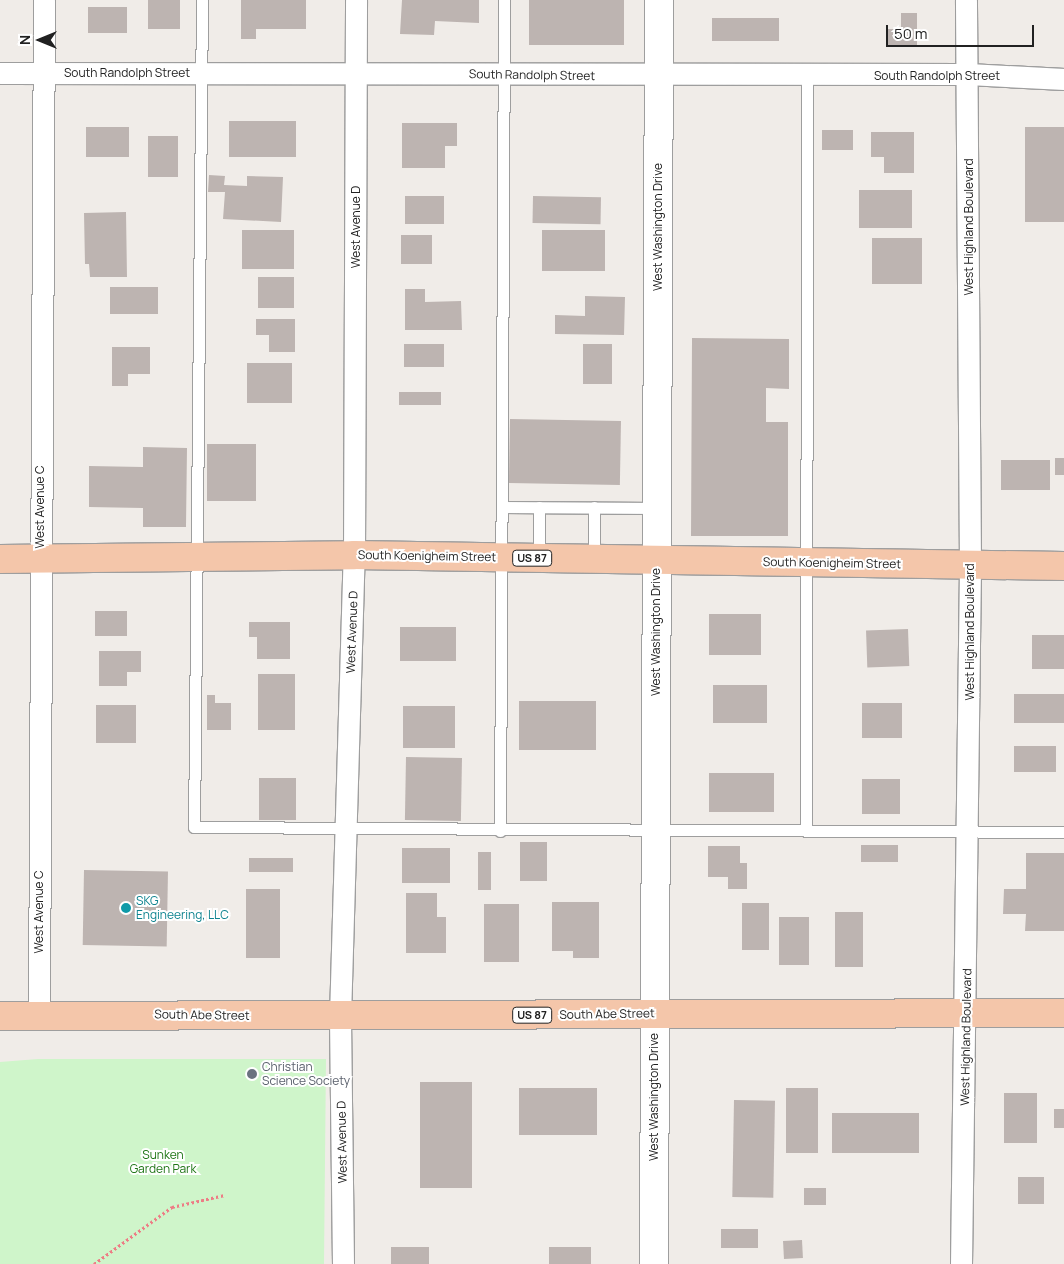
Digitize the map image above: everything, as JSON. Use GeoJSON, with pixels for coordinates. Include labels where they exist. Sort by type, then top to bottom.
{"type":"FeatureCollection","features":[{"type":"Feature","properties":{"kind":"main road","name":"South Koenigheim Street"},"geometry":{"type":"LineString","coordinates":[[0,559],[354,555],[1064,566]]}},
{"type":"Feature","properties":{"kind":"main road","name":"South Abe Street"},"geometry":{"type":"LineString","coordinates":[[0,1016],[39,1014],[340,1017],[967,1011],[1064,1013]]}},
{"type":"Feature","properties":{"kind":"street","name":"West Avenue C"},"geometry":{"type":"LineString","coordinates":[[39,1014],[44,0]]}},
{"type":"Feature","properties":{"kind":"street","name":"West Avenue D"},"geometry":{"type":"LineString","coordinates":[[343,1264],[340,1017],[354,555],[356,0]]}},
{"type":"Feature","properties":{"kind":"street","name":"West Washington Drive"},"geometry":{"type":"LineString","coordinates":[[654,1264],[658,0]]}},
{"type":"Feature","properties":{"kind":"street","name":"West Highland Boulevard"},"geometry":{"type":"LineString","coordinates":[[961,1264],[967,1011],[970,564],[966,0]]}},
{"type":"Feature","properties":{"kind":"street","name":"South Randolph Street"},"geometry":{"type":"LineString","coordinates":[[0,73],[356,72],[658,77],[968,74],[1064,79]]}},
{"type":"Feature","properties":{"kind":"lane"},"geometry":{"type":"LineString","coordinates":[[202,0],[194,827],[346,830],[1064,832]]}},
{"type":"Feature","properties":{"kind":"lane"},"geometry":{"type":"LineString","coordinates":[[500,830],[504,0]]}},
{"type":"Feature","properties":{"kind":"lane"},"geometry":{"type":"LineString","coordinates":[[806,831],[807,76]]}},
{"type":"Feature","properties":{"kind":"lane"},"geometry":{"type":"LineString","coordinates":[[502,507],[657,508]]}},
{"type":"Feature","properties":{"kind":"lane"},"geometry":{"type":"LineString","coordinates":[[539,507],[539,558]]}},
{"type":"Feature","properties":{"kind":"lane"},"geometry":{"type":"LineString","coordinates":[[594,507],[594,559]]}},
{"type":"Feature","properties":{"kind":"path"},"geometry":{"type":"LineString","coordinates":[[94,1264],[172,1207],[225,1195]]}},
{"type":"Feature","properties":{"kind":"green space","name":"Sunken Garden Park"},"geometry":{"type":"Polygon","coordinates":[[[38,1059],[326,1059],[324,1264],[0,1264],[0,1062],[38,1059]]]}},
{"type":"Feature","properties":{"kind":"building"},"geometry":{"type":"Polygon","coordinates":[[[148,0],[180,0],[180,29],[148,29],[148,0]]]}},
{"type":"Feature","properties":{"kind":"building"},"geometry":{"type":"Polygon","coordinates":[[[241,0],[306,0],[306,29],[256,29],[256,39],[241,39],[241,0]]]}},
{"type":"Feature","properties":{"kind":"building"},"geometry":{"type":"Polygon","coordinates":[[[402,0],[479,0],[479,23],[435,21],[434,35],[400,34],[402,0]]]}},
{"type":"Feature","properties":{"kind":"building"},"geometry":{"type":"Polygon","coordinates":[[[529,0],[624,0],[624,45],[529,45],[529,0]]]}},
{"type":"Feature","properties":{"kind":"building"},"geometry":{"type":"Polygon","coordinates":[[[88,7],[127,7],[127,33],[88,33],[88,7]]]}},
{"type":"Feature","properties":{"kind":"building"},"geometry":{"type":"Polygon","coordinates":[[[901,13],[917,13],[917,46],[888,46],[888,29],[901,29],[901,13]]]}},
{"type":"Feature","properties":{"kind":"building"},"geometry":{"type":"Polygon","coordinates":[[[712,18],[779,18],[779,41],[712,41],[712,18]]]}},
{"type":"Feature","properties":{"kind":"building"},"geometry":{"type":"Polygon","coordinates":[[[229,121],[296,121],[296,157],[229,157],[229,121]]]}},
{"type":"Feature","properties":{"kind":"building"},"geometry":{"type":"Polygon","coordinates":[[[402,123],[457,123],[457,146],[445,146],[445,168],[402,168],[402,123]]]}},
{"type":"Feature","properties":{"kind":"building"},"geometry":{"type":"Polygon","coordinates":[[[86,127],[129,127],[129,157],[86,157],[86,127]]]}},
{"type":"Feature","properties":{"kind":"building"},"geometry":{"type":"Polygon","coordinates":[[[1025,127],[1064,127],[1064,222],[1025,222],[1025,127]]]}},
{"type":"Feature","properties":{"kind":"building"},"geometry":{"type":"Polygon","coordinates":[[[822,130],[853,130],[853,150],[822,150],[822,130]]]}},
{"type":"Feature","properties":{"kind":"building"},"geometry":{"type":"Polygon","coordinates":[[[871,132],[914,132],[914,173],[884,173],[884,157],[871,157],[871,132]]]}},
{"type":"Feature","properties":{"kind":"building"},"geometry":{"type":"Polygon","coordinates":[[[148,136],[178,136],[178,177],[148,177],[148,136]]]}},
{"type":"Feature","properties":{"kind":"building"},"geometry":{"type":"Polygon","coordinates":[[[209,175],[225,176],[224,185],[247,186],[247,176],[283,177],[281,222],[223,219],[225,192],[208,192],[209,175]]]}},
{"type":"Feature","properties":{"kind":"building"},"geometry":{"type":"Polygon","coordinates":[[[859,190],[912,190],[912,228],[859,228],[859,190]]]}},
{"type":"Feature","properties":{"kind":"building"},"geometry":{"type":"Polygon","coordinates":[[[405,196],[444,196],[444,224],[405,224],[405,196]]]}},
{"type":"Feature","properties":{"kind":"building"},"geometry":{"type":"Polygon","coordinates":[[[533,196],[601,197],[601,224],[533,223],[533,196]]]}},
{"type":"Feature","properties":{"kind":"building"},"geometry":{"type":"Polygon","coordinates":[[[126,212],[127,277],[90,277],[89,264],[85,264],[84,213],[126,212]]]}},
{"type":"Feature","properties":{"kind":"building"},"geometry":{"type":"Polygon","coordinates":[[[242,230],[294,230],[294,269],[242,269],[242,230]]]}},
{"type":"Feature","properties":{"kind":"building"},"geometry":{"type":"Polygon","coordinates":[[[542,230],[605,230],[605,271],[542,271],[542,230]]]}},
{"type":"Feature","properties":{"kind":"building"},"geometry":{"type":"Polygon","coordinates":[[[401,235],[432,235],[432,264],[401,264],[401,235]]]}},
{"type":"Feature","properties":{"kind":"building"},"geometry":{"type":"Polygon","coordinates":[[[872,238],[922,238],[922,284],[872,284],[872,238]]]}},
{"type":"Feature","properties":{"kind":"building"},"geometry":{"type":"Polygon","coordinates":[[[258,277],[294,277],[294,308],[258,308],[258,277]]]}},
{"type":"Feature","properties":{"kind":"building"},"geometry":{"type":"Polygon","coordinates":[[[110,287],[158,287],[158,314],[110,314],[110,287]]]}},
{"type":"Feature","properties":{"kind":"building"},"geometry":{"type":"Polygon","coordinates":[[[405,289],[425,289],[425,302],[461,301],[462,330],[405,330],[405,289]]]}},
{"type":"Feature","properties":{"kind":"building"},"geometry":{"type":"Polygon","coordinates":[[[585,296],[625,297],[624,335],[555,334],[555,315],[585,316],[585,296]]]}},
{"type":"Feature","properties":{"kind":"building"},"geometry":{"type":"Polygon","coordinates":[[[256,319],[295,319],[295,352],[269,352],[269,335],[256,335],[256,319]]]}},
{"type":"Feature","properties":{"kind":"building"},"geometry":{"type":"Polygon","coordinates":[[[692,338],[789,339],[789,389],[766,388],[766,422],[788,422],[788,536],[691,536],[692,338]]]}},
{"type":"Feature","properties":{"kind":"building"},"geometry":{"type":"Polygon","coordinates":[[[404,344],[444,344],[444,367],[404,367],[404,344]]]}},
{"type":"Feature","properties":{"kind":"building"},"geometry":{"type":"Polygon","coordinates":[[[583,344],[612,344],[612,384],[583,384],[583,344]]]}},
{"type":"Feature","properties":{"kind":"building"},"geometry":{"type":"Polygon","coordinates":[[[112,347],[150,347],[150,374],[128,374],[128,386],[112,386],[112,347]]]}},
{"type":"Feature","properties":{"kind":"building"},"geometry":{"type":"Polygon","coordinates":[[[247,363],[292,363],[292,403],[247,403],[247,363]]]}},
{"type":"Feature","properties":{"kind":"building"},"geometry":{"type":"Polygon","coordinates":[[[399,392],[441,392],[441,405],[399,405],[399,392]]]}},
{"type":"Feature","properties":{"kind":"building"},"geometry":{"type":"Polygon","coordinates":[[[510,419],[621,421],[620,485],[509,483],[510,419]]]}},
{"type":"Feature","properties":{"kind":"building"},"geometry":{"type":"Polygon","coordinates":[[[207,444],[256,444],[256,501],[207,501],[207,444]]]}},
{"type":"Feature","properties":{"kind":"building"},"geometry":{"type":"Polygon","coordinates":[[[143,447],[187,448],[186,527],[143,527],[143,508],[89,507],[89,466],[143,467],[143,447]]]}},
{"type":"Feature","properties":{"kind":"building"},"geometry":{"type":"Polygon","coordinates":[[[1055,458],[1064,458],[1064,475],[1055,475],[1055,458]]]}},
{"type":"Feature","properties":{"kind":"building"},"geometry":{"type":"Polygon","coordinates":[[[1001,460],[1050,460],[1050,490],[1001,490],[1001,460]]]}},
{"type":"Feature","properties":{"kind":"building"},"geometry":{"type":"Polygon","coordinates":[[[95,611],[127,611],[127,636],[95,636],[95,611]]]}},
{"type":"Feature","properties":{"kind":"building"},"geometry":{"type":"Polygon","coordinates":[[[709,614],[761,614],[761,655],[709,655],[709,614]]]}},
{"type":"Feature","properties":{"kind":"building"},"geometry":{"type":"Polygon","coordinates":[[[249,622],[290,622],[290,659],[257,659],[257,637],[249,637],[249,622]]]}},
{"type":"Feature","properties":{"kind":"building"},"geometry":{"type":"Polygon","coordinates":[[[400,627],[456,627],[456,661],[400,661],[400,627]]]}},
{"type":"Feature","properties":{"kind":"building"},"geometry":{"type":"Polygon","coordinates":[[[908,629],[909,666],[867,667],[866,630],[908,629]]]}},
{"type":"Feature","properties":{"kind":"building"},"geometry":{"type":"Polygon","coordinates":[[[1032,635],[1064,635],[1064,669],[1032,669],[1032,635]]]}},
{"type":"Feature","properties":{"kind":"building"},"geometry":{"type":"Polygon","coordinates":[[[99,651],[141,651],[141,672],[127,672],[127,686],[99,686],[99,651]]]}},
{"type":"Feature","properties":{"kind":"building"},"geometry":{"type":"Polygon","coordinates":[[[258,674],[295,674],[295,730],[258,730],[258,674]]]}},
{"type":"Feature","properties":{"kind":"building"},"geometry":{"type":"Polygon","coordinates":[[[713,685],[767,685],[767,723],[713,723],[713,685]]]}},
{"type":"Feature","properties":{"kind":"building"},"geometry":{"type":"Polygon","coordinates":[[[1014,694],[1064,694],[1064,723],[1014,723],[1014,694]]]}},
{"type":"Feature","properties":{"kind":"building"},"geometry":{"type":"Polygon","coordinates":[[[207,695],[215,695],[215,703],[231,703],[231,730],[207,730],[207,695]]]}},
{"type":"Feature","properties":{"kind":"building"},"geometry":{"type":"Polygon","coordinates":[[[519,701],[596,701],[596,750],[519,750],[519,701]]]}},
{"type":"Feature","properties":{"kind":"building"},"geometry":{"type":"Polygon","coordinates":[[[862,703],[902,703],[902,738],[862,738],[862,703]]]}},
{"type":"Feature","properties":{"kind":"building"},"geometry":{"type":"Polygon","coordinates":[[[96,705],[136,705],[136,743],[96,743],[96,705]]]}},
{"type":"Feature","properties":{"kind":"building"},"geometry":{"type":"Polygon","coordinates":[[[403,706],[455,706],[455,748],[403,748],[403,706]]]}},
{"type":"Feature","properties":{"kind":"building"},"geometry":{"type":"Polygon","coordinates":[[[1014,746],[1056,746],[1056,772],[1014,772],[1014,746]]]}},
{"type":"Feature","properties":{"kind":"building"},"geometry":{"type":"Polygon","coordinates":[[[406,757],[462,758],[461,821],[405,820],[406,757]]]}},
{"type":"Feature","properties":{"kind":"building"},"geometry":{"type":"Polygon","coordinates":[[[709,773],[774,773],[774,812],[709,812],[709,773]]]}},
{"type":"Feature","properties":{"kind":"building"},"geometry":{"type":"Polygon","coordinates":[[[259,778],[296,778],[296,820],[259,820],[259,778]]]}},
{"type":"Feature","properties":{"kind":"building"},"geometry":{"type":"Polygon","coordinates":[[[862,779],[900,779],[900,814],[862,814],[862,779]]]}},
{"type":"Feature","properties":{"kind":"building"},"geometry":{"type":"Polygon","coordinates":[[[520,842],[547,842],[547,881],[520,881],[520,842]]]}},
{"type":"Feature","properties":{"kind":"building"},"geometry":{"type":"Polygon","coordinates":[[[861,845],[898,845],[898,862],[861,862],[861,845]]]}},
{"type":"Feature","properties":{"kind":"building"},"geometry":{"type":"Polygon","coordinates":[[[708,846],[740,846],[740,863],[747,863],[747,889],[728,889],[728,877],[708,877],[708,846]]]}},
{"type":"Feature","properties":{"kind":"building"},"geometry":{"type":"Polygon","coordinates":[[[402,848],[450,848],[450,883],[402,883],[402,848]]]}},
{"type":"Feature","properties":{"kind":"building"},"geometry":{"type":"Polygon","coordinates":[[[478,852],[491,852],[491,890],[478,890],[478,852]]]}},
{"type":"Feature","properties":{"kind":"building"},"geometry":{"type":"Polygon","coordinates":[[[1026,853],[1064,853],[1064,931],[1025,931],[1026,914],[1003,914],[1004,889],[1026,889],[1026,853]]]}},
{"type":"Feature","properties":{"kind":"building"},"geometry":{"type":"Polygon","coordinates":[[[249,858],[293,858],[293,872],[249,872],[249,858]]]}},
{"type":"Feature","properties":{"kind":"building","name":"SKG Engineering, LLC"},"geometry":{"type":"Polygon","coordinates":[[[84,870],[168,871],[167,946],[83,945],[84,870]]]}},
{"type":"Feature","properties":{"kind":"building"},"geometry":{"type":"Polygon","coordinates":[[[246,889],[280,889],[280,958],[246,958],[246,889]]]}},
{"type":"Feature","properties":{"kind":"building"},"geometry":{"type":"Polygon","coordinates":[[[406,893],[437,893],[437,917],[446,917],[446,953],[406,953],[406,893]]]}},
{"type":"Feature","properties":{"kind":"building"},"geometry":{"type":"Polygon","coordinates":[[[552,902],[599,902],[599,958],[573,958],[573,951],[552,951],[552,902]]]}},
{"type":"Feature","properties":{"kind":"building"},"geometry":{"type":"Polygon","coordinates":[[[742,903],[769,903],[769,950],[742,950],[742,903]]]}},
{"type":"Feature","properties":{"kind":"building"},"geometry":{"type":"Polygon","coordinates":[[[484,904],[519,904],[519,962],[484,962],[484,904]]]}},
{"type":"Feature","properties":{"kind":"building"},"geometry":{"type":"Polygon","coordinates":[[[835,912],[863,912],[863,967],[835,967],[835,912]]]}},
{"type":"Feature","properties":{"kind":"building"},"geometry":{"type":"Polygon","coordinates":[[[779,917],[809,917],[809,965],[779,965],[779,917]]]}},
{"type":"Feature","properties":{"kind":"building"},"geometry":{"type":"Polygon","coordinates":[[[420,1082],[472,1082],[472,1188],[420,1188],[420,1082]]]}},
{"type":"Feature","properties":{"kind":"building"},"geometry":{"type":"Polygon","coordinates":[[[519,1088],[597,1088],[597,1135],[519,1135],[519,1088]]]}},
{"type":"Feature","properties":{"kind":"building"},"geometry":{"type":"Polygon","coordinates":[[[786,1088],[818,1088],[818,1153],[786,1153],[786,1088]]]}},
{"type":"Feature","properties":{"kind":"building"},"geometry":{"type":"Polygon","coordinates":[[[1004,1093],[1037,1093],[1037,1143],[1004,1143],[1004,1093]]]}},
{"type":"Feature","properties":{"kind":"building"},"geometry":{"type":"Polygon","coordinates":[[[734,1100],[775,1101],[773,1198],[732,1197],[734,1100]]]}},
{"type":"Feature","properties":{"kind":"building"},"geometry":{"type":"Polygon","coordinates":[[[1054,1109],[1064,1109],[1064,1128],[1054,1128],[1054,1109]]]}},
{"type":"Feature","properties":{"kind":"building"},"geometry":{"type":"Polygon","coordinates":[[[832,1113],[919,1113],[919,1153],[832,1153],[832,1113]]]}},
{"type":"Feature","properties":{"kind":"building"},"geometry":{"type":"Polygon","coordinates":[[[1018,1177],[1044,1177],[1044,1204],[1018,1204],[1018,1177]]]}},
{"type":"Feature","properties":{"kind":"building"},"geometry":{"type":"Polygon","coordinates":[[[804,1188],[826,1188],[826,1205],[804,1205],[804,1188]]]}},
{"type":"Feature","properties":{"kind":"building"},"geometry":{"type":"Polygon","coordinates":[[[721,1229],[758,1229],[758,1248],[721,1248],[721,1229]]]}},
{"type":"Feature","properties":{"kind":"building"},"geometry":{"type":"Polygon","coordinates":[[[802,1240],[803,1258],[784,1259],[783,1241],[802,1240]]]}},
{"type":"Feature","properties":{"kind":"building"},"geometry":{"type":"Polygon","coordinates":[[[391,1247],[429,1247],[429,1264],[391,1264],[391,1247]]]}},
{"type":"Feature","properties":{"kind":"building"},"geometry":{"type":"Polygon","coordinates":[[[549,1247],[591,1247],[591,1264],[549,1264],[549,1247]]]}},
{"type":"Feature","properties":{"kind":"place","name":"SKG Engineering, LLC"},"geometry":{"type":"Point","coordinates":[126,908]}},
{"type":"Feature","properties":{"kind":"place","name":"Christian Science Society"},"geometry":{"type":"Point","coordinates":[252,1074]}}]}
